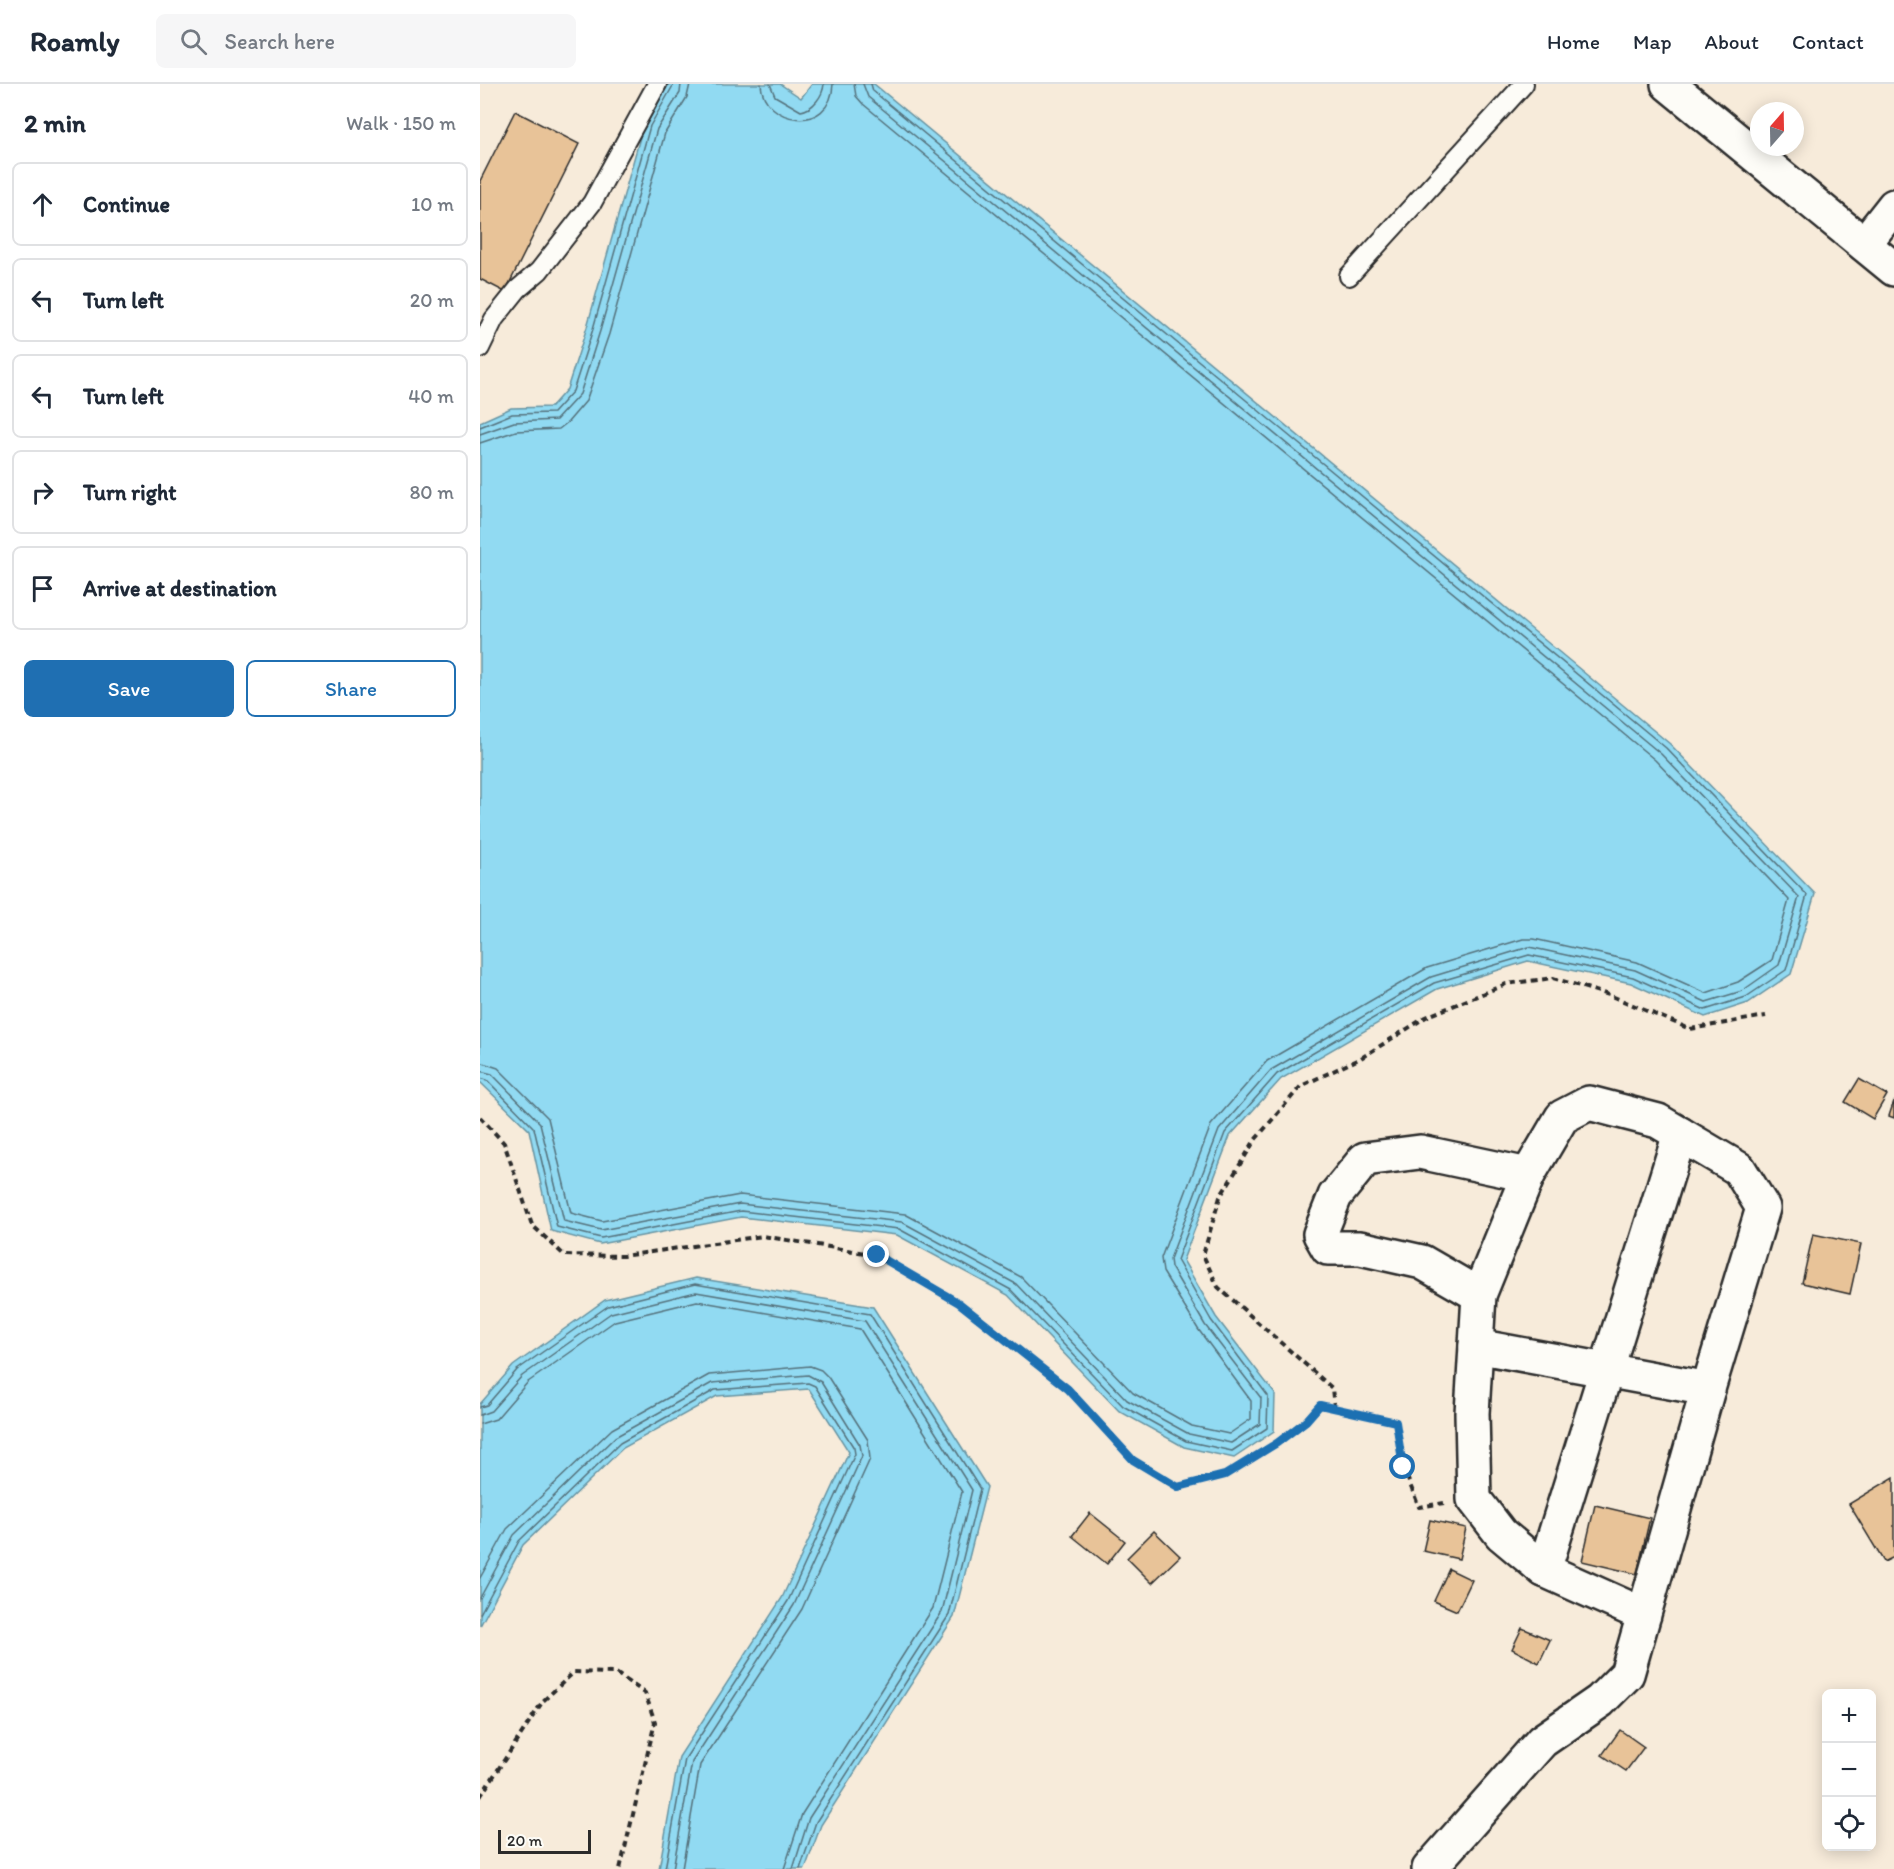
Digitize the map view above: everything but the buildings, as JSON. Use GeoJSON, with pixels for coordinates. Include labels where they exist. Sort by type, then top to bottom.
{"type":"FeatureCollection","features":[{"type":"Feature","properties":{"kind":"street"},"geometry":{"type":"LineString","coordinates":[[1668,84],[1894,269]]}},
{"type":"Feature","properties":{"kind":"street"},"geometry":{"type":"LineString","coordinates":[[1864,244],[1894,206]]}},
{"type":"Feature","properties":{"kind":"street"},"geometry":{"type":"LineString","coordinates":[[1429,1869],[1488,1799],[1542,1741],[1600,1701],[1627,1674],[1644,1615],[1708,1389],[1763,1208],[1739,1169],[1658,1121],[1589,1103],[1562,1117],[1528,1175],[1479,1295],[1472,1413],[1474,1499],[1501,1534],[1544,1570],[1644,1615]]}},
{"type":"Feature","properties":{"kind":"street"},"geometry":{"type":"LineString","coordinates":[[1544,1570],[1680,1134]]}},
{"type":"Feature","properties":{"kind":"street"},"geometry":{"type":"LineString","coordinates":[[1479,1295],[1422,1262],[1360,1248],[1328,1248],[1320,1234],[1335,1196],[1365,1159],[1420,1152],[1528,1175]]}},
{"type":"Feature","properties":{"kind":"street"},"geometry":{"type":"LineString","coordinates":[[1476,1346],[1708,1389]]}},
{"type":"Feature","properties":{"kind":"lane"},"geometry":{"type":"LineString","coordinates":[[480,348],[494,319],[518,289],[539,271],[592,203],[657,84]]}},
{"type":"Feature","properties":{"kind":"lane"},"geometry":{"type":"LineString","coordinates":[[1349,276],[1524,84]]}},
{"type":"Feature","properties":{"kind":"path"},"geometry":{"type":"LineString","coordinates":[[480,1117],[504,1143],[532,1225],[564,1254],[623,1256],[763,1236],[877,1255],[959,1303],[1068,1389],[1133,1460],[1178,1487],[1225,1475],[1306,1421],[1320,1405],[1396,1422],[1403,1467],[1419,1507],[1474,1499]]}},
{"type":"Feature","properties":{"kind":"path"},"geometry":{"type":"LineString","coordinates":[[480,1797],[543,1701],[574,1672],[616,1673],[645,1693],[655,1722],[620,1869]]}},
{"type":"Feature","properties":{"kind":"water"},"geometry":{"type":"Polygon","coordinates":[[[669,84],[780,84],[801,98],[812,84],[874,84],[1670,744],[1815,894],[1791,974],[1748,1003],[1705,1017],[1631,983],[1528,961],[1437,989],[1281,1079],[1230,1136],[1183,1260],[1216,1317],[1275,1394],[1274,1431],[1234,1458],[1184,1447],[1119,1411],[1008,1295],[897,1235],[741,1217],[600,1244],[551,1231],[529,1130],[480,1082],[480,422],[511,408],[551,407],[567,389],[587,327],[644,123],[669,84]]]}},
{"type":"Feature","properties":{"kind":"water"},"geometry":{"type":"Polygon","coordinates":[[[696,1278],[873,1307],[987,1487],[954,1617],[821,1825],[805,1869],[659,1869],[679,1757],[782,1598],[849,1452],[809,1389],[717,1396],[623,1448],[523,1545],[480,1626],[480,1404],[513,1366],[605,1300],[696,1278]]]}},
{"type":"Feature","properties":{"kind":"route"},"geometry":{"type":"LineString","coordinates":[[877,1255],[959,1303],[1008,1344],[1068,1389],[1133,1460],[1178,1487],[1225,1475],[1249,1458],[1277,1443],[1306,1421],[1320,1405],[1396,1422],[1403,1467]]}}]}
